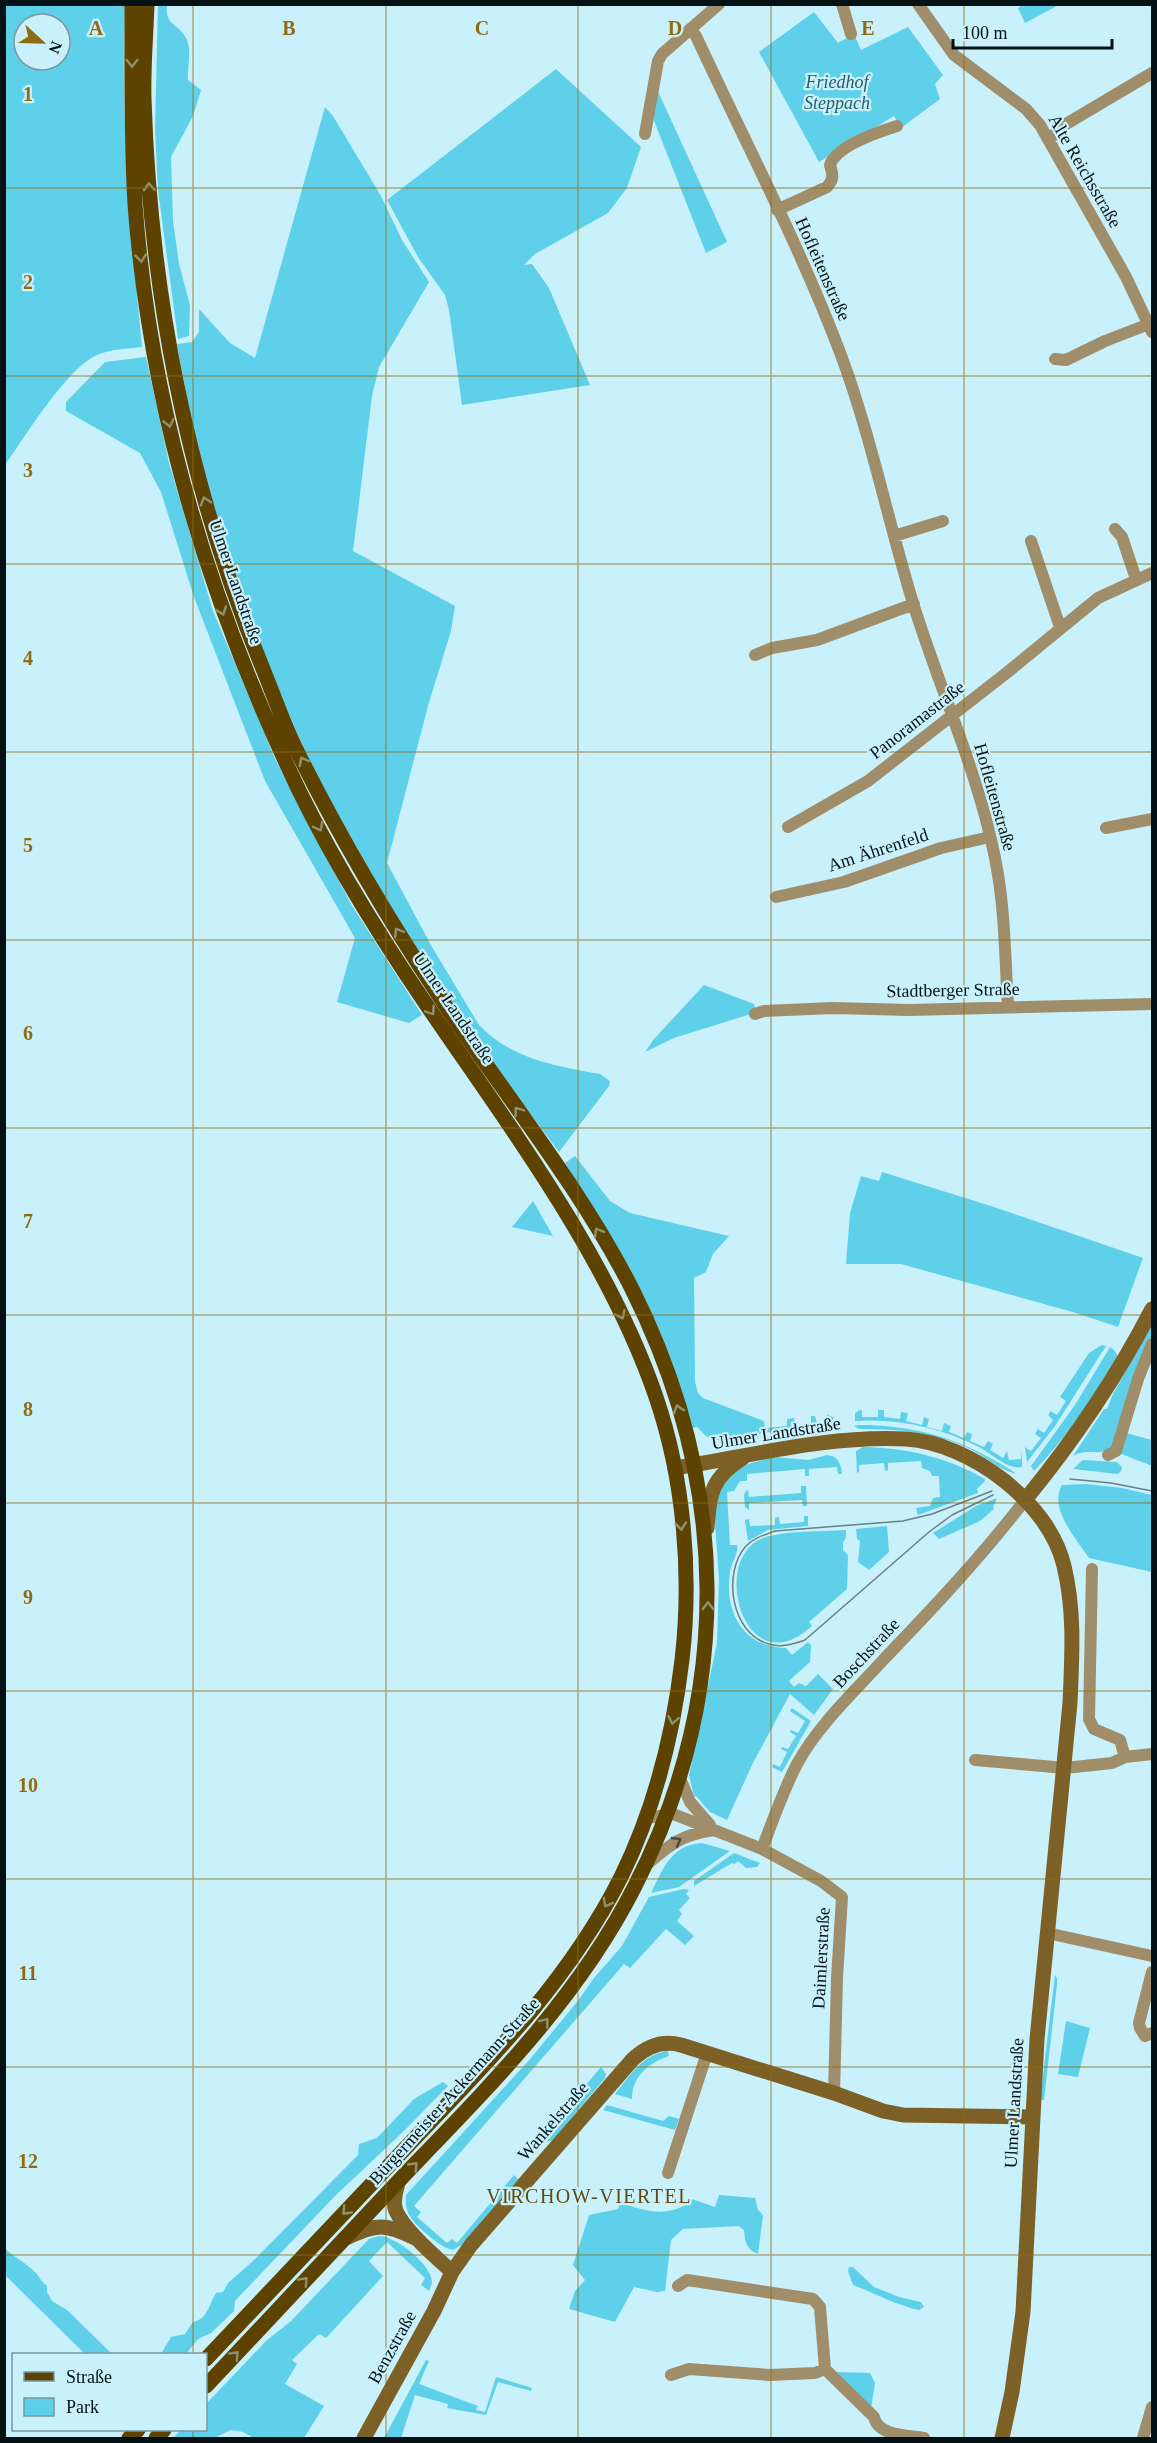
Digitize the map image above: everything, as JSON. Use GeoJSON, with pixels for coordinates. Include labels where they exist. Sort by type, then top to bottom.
{"type":"FeatureCollection","features":[{"type":"Feature","properties":{"kind":"main road"},"geometry":{"type":"LineString","coordinates":[[132,4],[135,202],[164,365]]}},
{"type":"Feature","properties":{"kind":"main road"},"geometry":{"type":"LineString","coordinates":[[147,4],[144,94],[156,259],[158,329]]}},
{"type":"Feature","properties":{"kind":"main road","name":"Ulmer Landstraße"},"geometry":{"type":"LineString","coordinates":[[164,365],[176,458],[221,609],[283,758],[357,897],[544,1179]]}},
{"type":"Feature","properties":{"kind":"main road","name":"Bürgermeister-Ackermann-Straße"},"geometry":{"type":"LineString","coordinates":[[164,365],[233,597],[294,745],[368,884],[439,997],[555,1164],[632,1289],[665,1367],[694,1465],[706,1540],[708,1614],[703,1664],[690,1740],[680,1778],[645,1866],[598,1951],[563,1998],[481,2095],[207,2385]]}},
{"type":"Feature","properties":{"kind":"main road","name":"Bürgermeister-Ackermann-Straße"},"geometry":{"type":"LineString","coordinates":[[207,2358],[470,2081],[548,1991],[601,1913],[621,1877],[647,1818],[667,1751],[683,1647],[685,1579],[675,1468],[657,1401],[642,1362],[617,1307],[544,1179]]}},
{"type":"Feature","properties":{"kind":"street"},"geometry":{"type":"LineString","coordinates":[[645,134],[658,61],[662,54],[719,4]]}},
{"type":"Feature","properties":{"kind":"street"},"geometry":{"type":"LineString","coordinates":[[842,4],[850,33]]}},
{"type":"Feature","properties":{"kind":"street","name":"Alte Reichsstraße"},"geometry":{"type":"LineString","coordinates":[[918,4],[954,55],[1026,109],[1049,140],[1151,328],[1105,341],[1066,360],[1055,359]]}},
{"type":"Feature","properties":{"kind":"street","name":"Hofleitenstraße"},"geometry":{"type":"LineString","coordinates":[[690,29],[696,36],[810,280],[841,356],[864,422],[914,604],[990,837],[1002,913],[1008,1007]]}},
{"type":"Feature","properties":{"kind":"street"},"geometry":{"type":"LineString","coordinates":[[1049,140],[1061,127],[1152,73]]}},
{"type":"Feature","properties":{"kind":"street"},"geometry":{"type":"LineString","coordinates":[[777,210],[827,187],[832,181],[830,165],[836,154],[870,135],[897,126]]}},
{"type":"Feature","properties":{"kind":"street"},"geometry":{"type":"LineString","coordinates":[[894,536],[943,521]]}},
{"type":"Feature","properties":{"kind":"street"},"geometry":{"type":"LineString","coordinates":[[1115,529],[1122,537],[1136,579]]}},
{"type":"Feature","properties":{"kind":"street"},"geometry":{"type":"LineString","coordinates":[[1031,541],[1060,627]]}},
{"type":"Feature","properties":{"kind":"street","name":"Panoramastraße"},"geometry":{"type":"LineString","coordinates":[[788,827],[868,781],[1098,598],[1152,573]]}},
{"type":"Feature","properties":{"kind":"street"},"geometry":{"type":"LineString","coordinates":[[755,655],[772,648],[817,640],[914,604]]}},
{"type":"Feature","properties":{"kind":"street"},"geometry":{"type":"LineString","coordinates":[[1106,828],[1152,819]]}},
{"type":"Feature","properties":{"kind":"street","name":"Am Ährenfeld"},"geometry":{"type":"LineString","coordinates":[[776,897],[844,882],[941,848],[990,837]]}},
{"type":"Feature","properties":{"kind":"street","name":"Stadtberger Straße"},"geometry":{"type":"LineString","coordinates":[[755,1014],[764,1011],[833,1008],[909,1010],[1152,1004]]}},
{"type":"Feature","properties":{"kind":"street"},"geometry":{"type":"LineString","coordinates":[[1025,1500],[1084,1423],[1129,1354],[1152,1309]]}},
{"type":"Feature","properties":{"kind":"street"},"geometry":{"type":"LineString","coordinates":[[1108,1455],[1116,1450],[1138,1379],[1152,1344]]}},
{"type":"Feature","properties":{"kind":"street","name":"Ulmer Landstraße"},"geometry":{"type":"LineString","coordinates":[[675,1468],[817,1443],[907,1439],[932,1444],[972,1458],[996,1474],[1025,1500],[1041,1518],[1064,1564],[1072,1651],[1065,1768],[1047,1933],[1032,2117],[1027,2271],[1012,2392],[1002,2439]]}},
{"type":"Feature","properties":{"kind":"street"},"geometry":{"type":"LineString","coordinates":[[706,1540],[710,1496],[715,1484],[731,1466],[746,1456]]}},
{"type":"Feature","properties":{"kind":"street","name":"Boschstraße"},"geometry":{"type":"LineString","coordinates":[[762,1849],[798,1762],[815,1738],[854,1692],[946,1594],[1025,1500]]}},
{"type":"Feature","properties":{"kind":"street"},"geometry":{"type":"LineString","coordinates":[[1092,1569],[1089,1719],[1094,1730],[1120,1740],[1125,1757]]}},
{"type":"Feature","properties":{"kind":"street"},"geometry":{"type":"LineString","coordinates":[[975,1760],[1065,1768],[1112,1763],[1125,1757],[1152,1754]]}},
{"type":"Feature","properties":{"kind":"street","name":"Daimlerstraße"},"geometry":{"type":"LineString","coordinates":[[680,1778],[690,1802],[716,1830]]}},
{"type":"Feature","properties":{"kind":"street","name":"Daimlerstraße"},"geometry":{"type":"LineString","coordinates":[[647,1818],[666,1814],[681,1816],[716,1830],[762,1849],[821,1881],[842,1897],[834,2093]]}},
{"type":"Feature","properties":{"kind":"street"},"geometry":{"type":"LineString","coordinates":[[645,1866],[676,1840],[694,1833],[716,1830]]}},
{"type":"Feature","properties":{"kind":"street"},"geometry":{"type":"LineString","coordinates":[[1047,1933],[1152,1956]]}},
{"type":"Feature","properties":{"kind":"street"},"geometry":{"type":"LineString","coordinates":[[1152,1972],[1140,2023],[1145,2036],[1152,2033]]}},
{"type":"Feature","properties":{"kind":"street","name":"Wankelstraße"},"geometry":{"type":"LineString","coordinates":[[452,2272],[471,2245],[637,2055],[651,2046],[667,2043],[707,2053],[834,2093],[882,2111],[903,2115],[1032,2117]]}},
{"type":"Feature","properties":{"kind":"street"},"geometry":{"type":"LineString","coordinates":[[668,2173],[707,2053]]}},
{"type":"Feature","properties":{"kind":"street"},"geometry":{"type":"LineString","coordinates":[[398,2182],[394,2198],[396,2210],[420,2241],[452,2272]]}},
{"type":"Feature","properties":{"kind":"street"},"geometry":{"type":"LineString","coordinates":[[344,2239],[378,2226],[394,2229],[420,2241]]}},
{"type":"Feature","properties":{"kind":"street","name":"Benzstraße"},"geometry":{"type":"LineString","coordinates":[[364,2439],[434,2311],[452,2272]]}},
{"type":"Feature","properties":{"kind":"street"},"geometry":{"type":"LineString","coordinates":[[678,2286],[687,2280],[813,2298],[819,2307],[825,2369],[874,2417],[875,2424],[881,2430],[924,2439]]}},
{"type":"Feature","properties":{"kind":"street"},"geometry":{"type":"LineString","coordinates":[[670,2375],[689,2369],[771,2375],[815,2373],[825,2369]]}},
{"type":"Feature","properties":{"kind":"street"},"geometry":{"type":"LineString","coordinates":[[1143,2439],[1152,2407]]}},
{"type":"Feature","properties":{"kind":"green space"},"geometry":{"type":"Polygon","coordinates":[[[4,5],[125,5],[125,133],[130,219],[142,347],[108,352],[85,362],[47,404],[5,465],[4,5]]]}},
{"type":"Feature","properties":{"kind":"green space"},"geometry":{"type":"Polygon","coordinates":[[[158,5],[167,5],[170,20],[185,36],[189,52],[188,80],[201,90],[193,116],[171,157],[173,221],[179,264],[190,305],[189,336],[178,339],[158,190],[155,129],[158,5]]]}},
{"type":"Feature","properties":{"kind":"green space"},"geometry":{"type":"Polygon","coordinates":[[[1023,5],[1059,5],[1025,23],[1018,8],[1023,5]]]}},
{"type":"Feature","properties":{"kind":"green space","name":"Friedhof Steppach"},"geometry":{"type":"Polygon","coordinates":[[[814,12],[838,43],[854,34],[861,50],[908,27],[943,75],[935,84],[940,99],[901,128],[894,116],[819,162],[759,52],[814,12]]]}},
{"type":"Feature","properties":{"kind":"green space"},"geometry":{"type":"Polygon","coordinates":[[[556,69],[641,147],[627,188],[608,213],[535,254],[524,265],[532,264],[549,288],[590,385],[462,405],[445,295],[418,257],[387,200],[556,69]]]}},
{"type":"Feature","properties":{"kind":"green space"},"geometry":{"type":"Polygon","coordinates":[[[656,87],[727,242],[706,253],[651,113],[656,87]]]}},
{"type":"Feature","properties":{"kind":"green space"},"geometry":{"type":"Polygon","coordinates":[[[325,107],[333,116],[381,196],[402,240],[429,282],[379,367],[372,396],[353,551],[455,606],[451,631],[428,706],[387,863],[432,947],[479,1025],[505,1046],[520,1053],[551,1064],[600,1074],[610,1081],[609,1086],[559,1152],[488,1057],[412,945],[318,780],[251,628],[198,457],[177,344],[192,342],[199,332],[199,309],[230,343],[255,358],[325,107]]]}},
{"type":"Feature","properties":{"kind":"green space"},"geometry":{"type":"Polygon","coordinates":[[[146,357],[169,463],[213,611],[276,761],[351,904],[422,1015],[409,1023],[337,1002],[355,938],[265,781],[194,597],[161,492],[140,453],[66,411],[66,402],[105,362],[146,357]]]}},
{"type":"Feature","properties":{"kind":"green space"},"geometry":{"type":"Polygon","coordinates":[[[704,985],[754,1004],[756,1010],[754,1013],[674,1038],[645,1052],[654,1039],[704,985]]]}},
{"type":"Feature","properties":{"kind":"green space"},"geometry":{"type":"Polygon","coordinates":[[[575,1156],[610,1201],[630,1213],[729,1236],[713,1254],[706,1272],[694,1278],[695,1382],[698,1393],[703,1398],[764,1421],[765,1428],[787,1426],[787,1419],[794,1418],[795,1426],[811,1424],[811,1416],[815,1416],[817,1423],[828,1421],[827,1414],[834,1418],[832,1423],[716,1440],[706,1436],[697,1427],[692,1428],[668,1357],[639,1291],[565,1163],[575,1156]]]}},
{"type":"Feature","properties":{"kind":"green space"},"geometry":{"type":"Polygon","coordinates":[[[882,1172],[1143,1258],[1118,1327],[901,1264],[846,1264],[850,1213],[861,1176],[879,1181],[882,1172]]]}},
{"type":"Feature","properties":{"kind":"green space"},"geometry":{"type":"Polygon","coordinates":[[[533,1201],[553,1236],[512,1227],[533,1201]]]}},
{"type":"Feature","properties":{"kind":"green space"},"geometry":{"type":"Polygon","coordinates":[[[1152,1323],[1152,1334],[1138,1366],[1112,1449],[1073,1456],[1104,1409],[1107,1409],[1152,1323]]]}},
{"type":"Feature","properties":{"kind":"green space"},"geometry":{"type":"Polygon","coordinates":[[[1102,1345],[1106,1346],[1055,1426],[1027,1462],[1025,1447],[1031,1451],[1041,1438],[1035,1434],[1038,1429],[1044,1433],[1053,1420],[1048,1415],[1051,1411],[1057,1415],[1066,1401],[1060,1397],[1089,1353],[1102,1345]]]}},
{"type":"Feature","properties":{"kind":"green space"},"geometry":{"type":"Polygon","coordinates":[[[1110,1347],[1116,1353],[1117,1358],[1105,1381],[1066,1434],[1034,1471],[1031,1466],[1075,1405],[1110,1347]]]}},
{"type":"Feature","properties":{"kind":"green space"},"geometry":{"type":"Polygon","coordinates":[[[862,1410],[862,1417],[878,1417],[878,1410],[884,1410],[884,1417],[900,1419],[901,1412],[908,1413],[906,1421],[922,1425],[924,1417],[929,1419],[927,1427],[942,1431],[944,1423],[951,1426],[949,1432],[964,1438],[967,1432],[972,1434],[970,1441],[984,1447],[988,1441],[993,1444],[990,1450],[1003,1458],[1007,1451],[1009,1460],[1021,1459],[1022,1452],[1022,1467],[1006,1464],[981,1448],[936,1430],[888,1421],[855,1421],[855,1413],[862,1410]]]}},
{"type":"Feature","properties":{"kind":"green space"},"geometry":{"type":"Polygon","coordinates":[[[854,1426],[894,1427],[928,1433],[960,1444],[976,1451],[1016,1474],[1004,1470],[957,1443],[930,1435],[859,1429],[854,1426]]]}},
{"type":"Feature","properties":{"kind":"green space"},"geometry":{"type":"Polygon","coordinates":[[[1126,1433],[1152,1440],[1152,1466],[1119,1453],[1126,1433]]]}},
{"type":"Feature","properties":{"kind":"green space"},"geometry":{"type":"Polygon","coordinates":[[[863,1447],[896,1449],[941,1459],[970,1471],[985,1481],[977,1489],[978,1493],[918,1515],[916,1508],[930,1506],[933,1498],[940,1497],[939,1476],[932,1476],[930,1471],[922,1468],[921,1461],[888,1463],[888,1470],[885,1471],[884,1463],[859,1465],[857,1473],[856,1451],[863,1447]]]}},
{"type":"Feature","properties":{"kind":"green space"},"geometry":{"type":"Polygon","coordinates":[[[827,1455],[838,1461],[842,1474],[838,1474],[837,1467],[809,1469],[809,1476],[805,1476],[805,1469],[747,1474],[747,1481],[740,1481],[734,1491],[727,1492],[730,1545],[737,1545],[730,1572],[730,1601],[740,1625],[758,1641],[786,1648],[792,1655],[808,1642],[811,1645],[810,1662],[789,1681],[794,1687],[799,1683],[806,1686],[818,1674],[833,1689],[814,1715],[790,1694],[752,1765],[727,1820],[710,1812],[694,1796],[689,1775],[717,1643],[719,1578],[714,1510],[718,1493],[735,1470],[751,1463],[773,1457],[809,1460],[827,1455]]]}},
{"type":"Feature","properties":{"kind":"green space"},"geometry":{"type":"Polygon","coordinates":[[[1083,1460],[1117,1462],[1122,1467],[1118,1474],[1073,1469],[1083,1460]]]}},
{"type":"Feature","properties":{"kind":"green space"},"geometry":{"type":"Polygon","coordinates":[[[1087,1484],[1122,1488],[1152,1495],[1152,1572],[1089,1558],[1071,1533],[1059,1504],[1062,1485],[1087,1484]]]}},
{"type":"Feature","properties":{"kind":"green space"},"geometry":{"type":"Polygon","coordinates":[[[801,1486],[806,1486],[807,1506],[803,1506],[802,1500],[749,1503],[749,1510],[745,1507],[744,1495],[748,1490],[749,1497],[801,1493],[801,1486]]]}},
{"type":"Feature","properties":{"kind":"green space"},"geometry":{"type":"Polygon","coordinates":[[[997,1498],[994,1509],[980,1521],[939,1539],[933,1533],[976,1506],[997,1498]]]}},
{"type":"Feature","properties":{"kind":"green space"},"geometry":{"type":"Polygon","coordinates":[[[804,1516],[808,1516],[808,1526],[768,1530],[748,1541],[745,1520],[749,1519],[750,1526],[775,1525],[775,1518],[779,1517],[780,1524],[804,1522],[804,1516]]]}},
{"type":"Feature","properties":{"kind":"green space"},"geometry":{"type":"Polygon","coordinates":[[[887,1526],[889,1552],[869,1570],[858,1562],[860,1541],[857,1539],[856,1529],[887,1526]]]}},
{"type":"Feature","properties":{"kind":"green space"},"geometry":{"type":"Polygon","coordinates":[[[846,1530],[843,1550],[848,1555],[847,1589],[809,1622],[812,1626],[788,1641],[768,1641],[752,1631],[742,1613],[737,1591],[738,1569],[747,1550],[763,1538],[772,1535],[846,1530]]]}},
{"type":"Feature","properties":{"kind":"green space"},"geometry":{"type":"Polygon","coordinates":[[[792,1708],[811,1721],[782,1772],[772,1767],[773,1764],[780,1767],[787,1752],[781,1749],[782,1747],[788,1749],[796,1736],[790,1732],[791,1730],[798,1733],[805,1721],[790,1711],[792,1708]]]}},
{"type":"Feature","properties":{"kind":"green space"},"geometry":{"type":"Polygon","coordinates":[[[702,1843],[730,1851],[679,1887],[651,1893],[664,1867],[675,1853],[691,1845],[702,1843]]]}},
{"type":"Feature","properties":{"kind":"green space"},"geometry":{"type":"Polygon","coordinates":[[[734,1853],[760,1863],[757,1867],[746,1868],[738,1861],[735,1864],[732,1863],[694,1886],[694,1881],[734,1853]]]}},
{"type":"Feature","properties":{"kind":"green space"},"geometry":{"type":"Polygon","coordinates":[[[684,1889],[689,1890],[686,1894],[690,1898],[679,1910],[682,1914],[677,1921],[694,1936],[685,1945],[666,1929],[630,1968],[624,1964],[414,2206],[421,2212],[417,2217],[447,2243],[452,2239],[457,2243],[514,2175],[518,2179],[465,2243],[453,2250],[436,2242],[411,2218],[406,2207],[406,2195],[531,2058],[577,2002],[622,1946],[649,1897],[684,1889]]]}},
{"type":"Feature","properties":{"kind":"green space"},"geometry":{"type":"Polygon","coordinates":[[[1055,1975],[1057,1985],[1044,2100],[1040,2100],[1055,1975]]]}},
{"type":"Feature","properties":{"kind":"green space"},"geometry":{"type":"Polygon","coordinates":[[[1066,2021],[1090,2028],[1078,2077],[1058,2074],[1066,2021]]]}},
{"type":"Feature","properties":{"kind":"green space"},"geometry":{"type":"Polygon","coordinates":[[[668,2051],[669,2056],[655,2062],[638,2077],[632,2099],[615,2094],[644,2061],[651,2056],[668,2051]]]}},
{"type":"Feature","properties":{"kind":"green space"},"geometry":{"type":"Polygon","coordinates":[[[601,2067],[606,2074],[605,2078],[552,2141],[547,2141],[590,2089],[586,2085],[601,2067]]]}},
{"type":"Feature","properties":{"kind":"green space"},"geometry":{"type":"Polygon","coordinates":[[[443,2082],[448,2086],[335,2196],[235,2301],[234,2311],[211,2333],[198,2339],[187,2353],[162,2353],[171,2337],[185,2334],[193,2322],[202,2318],[216,2293],[223,2292],[228,2283],[252,2262],[358,2155],[359,2144],[377,2138],[414,2099],[443,2082]]]}},
{"type":"Feature","properties":{"kind":"green space"},"geometry":{"type":"Polygon","coordinates":[[[607,2105],[663,2121],[669,2116],[679,2119],[675,2130],[603,2110],[607,2105]]]}},
{"type":"Feature","properties":{"kind":"green space"},"geometry":{"type":"Polygon","coordinates":[[[719,2195],[755,2198],[758,2210],[763,2215],[758,2254],[749,2247],[744,2230],[739,2226],[683,2229],[671,2240],[665,2291],[657,2292],[634,2287],[615,2322],[569,2309],[575,2291],[585,2280],[573,2265],[589,2215],[618,2209],[620,2203],[656,2212],[681,2207],[691,2202],[692,2199],[715,2207],[719,2195]]]}},
{"type":"Feature","properties":{"kind":"green space"},"geometry":{"type":"Polygon","coordinates":[[[379,2236],[386,2237],[409,2250],[423,2264],[432,2282],[429,2291],[421,2285],[425,2278],[387,2242],[369,2261],[383,2276],[326,2338],[319,2334],[292,2360],[297,2364],[285,2384],[324,2406],[304,2438],[254,2438],[243,2432],[231,2430],[214,2438],[173,2438],[180,2431],[207,2431],[207,2403],[266,2341],[291,2321],[369,2239],[379,2236]]]}},
{"type":"Feature","properties":{"kind":"green space"},"geometry":{"type":"Polygon","coordinates":[[[4,2248],[35,2272],[47,2286],[47,2292],[52,2301],[67,2310],[111,2353],[84,2353],[5,2275],[4,2248]]]}},
{"type":"Feature","properties":{"kind":"green space"},"geometry":{"type":"Polygon","coordinates":[[[849,2267],[853,2267],[874,2287],[899,2297],[921,2302],[924,2307],[919,2310],[910,2308],[853,2285],[848,2271],[849,2267]]]}},
{"type":"Feature","properties":{"kind":"green space"},"geometry":{"type":"Polygon","coordinates":[[[426,2360],[429,2361],[419,2384],[478,2406],[476,2410],[485,2412],[496,2377],[532,2388],[531,2391],[498,2382],[486,2415],[447,2408],[448,2404],[415,2395],[401,2438],[384,2438],[426,2360]]]}},
{"type":"Feature","properties":{"kind":"green space"},"geometry":{"type":"Polygon","coordinates":[[[836,2372],[870,2373],[875,2383],[871,2408],[836,2372]]]}},
{"type":"Feature","properties":{"kind":"tram line"},"geometry":{"type":"LineString","coordinates":[[1070,1479],[1111,1483],[1152,1491]]}},
{"type":"Feature","properties":{"kind":"tram line"},"geometry":{"type":"LineString","coordinates":[[992,1491],[932,1514],[903,1521],[775,1531],[759,1537],[746,1546],[734,1571],[734,1601],[739,1616],[756,1638],[769,1644],[783,1646],[805,1640],[929,1532],[952,1515],[993,1495]]}},
{"type":"Feature","properties":{"kind":"district","name":"VIRCHOW-VIERTEL"},"geometry":{"type":"Point","coordinates":[589,2196]}}]}
